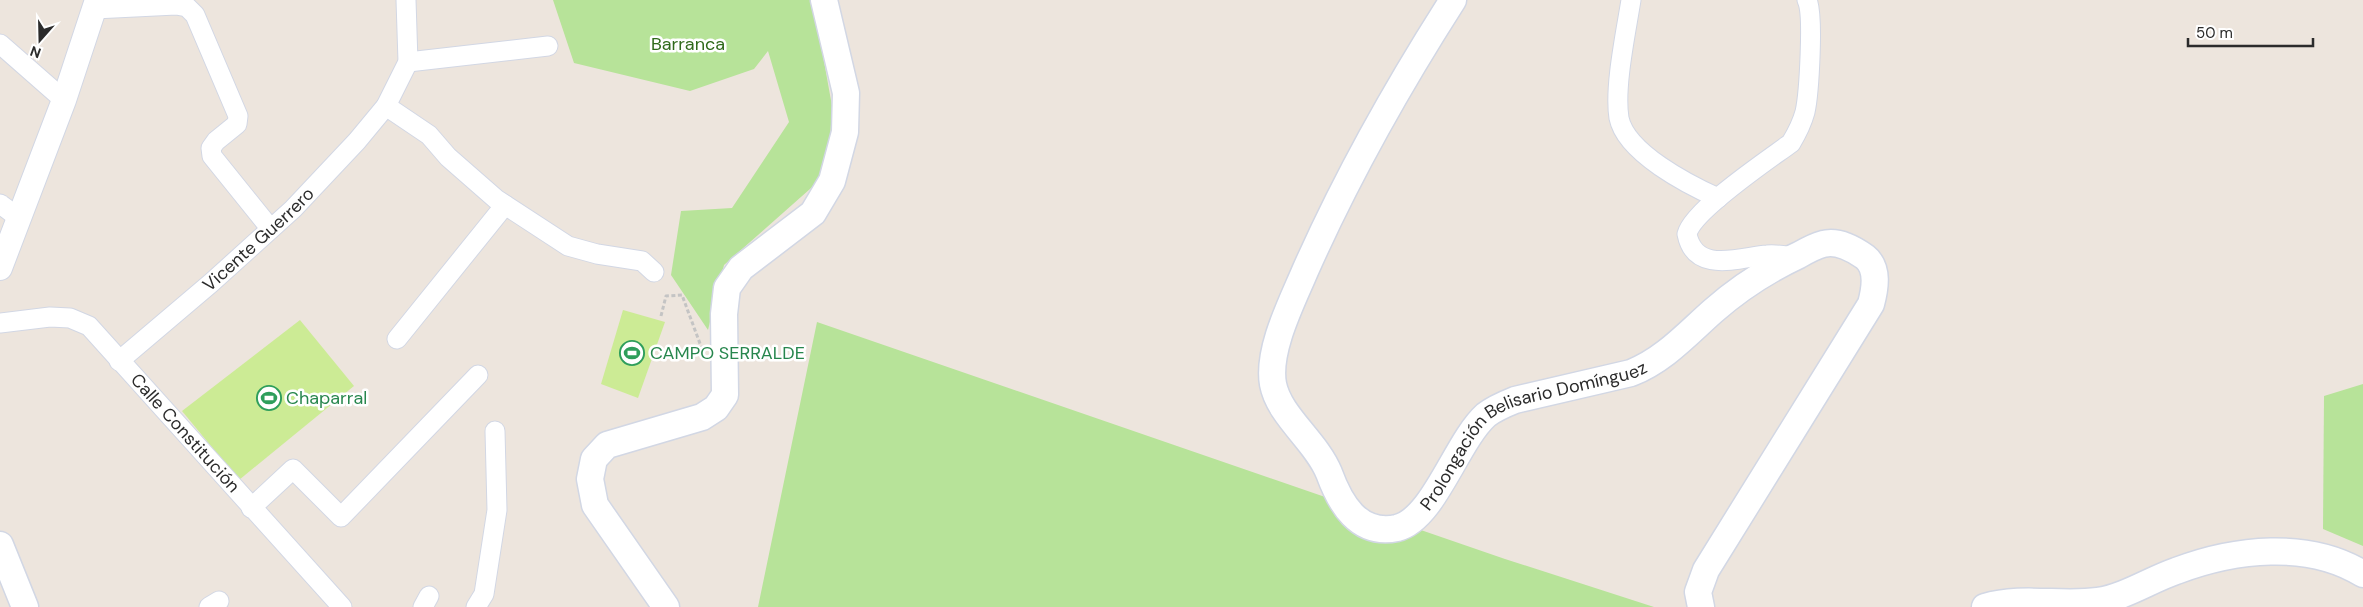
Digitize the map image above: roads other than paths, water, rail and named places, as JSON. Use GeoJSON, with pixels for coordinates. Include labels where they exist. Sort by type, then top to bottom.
{"type":"FeatureCollection","features":[{"type":"Feature","properties":{"kind":"main road"},"geometry":{"type":"LineString","coordinates":[[666,607],[595,505],[590,479],[594,459],[607,446],[702,417],[716,408],[725,395],[724,314],[727,288],[741,268],[813,213],[832,181],[844,132],[846,93],[824,0]]}},
{"type":"Feature","properties":{"kind":"main road","name":"Prolongación Belisario Domínguez"},"geometry":{"type":"LineString","coordinates":[[1453,0],[1405,75],[1356,164],[1327,222],[1286,316],[1273,364],[1273,382],[1276,394],[1322,458],[1336,493],[1353,517],[1362,523],[1384,529],[1408,524],[1418,517],[1427,505],[1474,429],[1497,408],[1515,400],[1631,373],[1646,367],[1660,359],[1715,309],[1756,276],[1824,244],[1836,243],[1848,247],[1869,260],[1875,279],[1874,292],[1865,316],[1706,570],[1698,592],[1701,607]]}},
{"type":"Feature","properties":{"kind":"main road"},"geometry":{"type":"LineString","coordinates":[[0,545],[25,607]]}},
{"type":"Feature","properties":{"kind":"main road"},"geometry":{"type":"LineString","coordinates":[[1984,607],[2015,601],[2099,600],[2122,594],[2176,570],[2240,553],[2306,554],[2333,560],[2363,574]]}},
{"type":"Feature","properties":{"kind":"street","name":"Vicente Guerrero"},"geometry":{"type":"LineString","coordinates":[[119,361],[211,283],[300,202],[357,142],[386,106],[408,62],[406,0]]}},
{"type":"Feature","properties":{"kind":"street"},"geometry":{"type":"LineString","coordinates":[[1631,0],[1621,67],[1620,120],[1625,132],[1642,152],[1685,183],[1718,198]]}},
{"type":"Feature","properties":{"kind":"street"},"geometry":{"type":"LineString","coordinates":[[1795,257],[1770,254],[1726,262],[1707,259],[1698,253],[1688,239],[1688,229],[1718,198],[1790,143],[1796,134],[1805,110],[1812,1]]}},
{"type":"Feature","properties":{"kind":"street"},"geometry":{"type":"LineString","coordinates":[[0,268],[64,100],[96,4],[187,6],[195,15],[238,116],[237,124],[216,141],[211,148],[212,156],[270,228]]}},
{"type":"Feature","properties":{"kind":"street"},"geometry":{"type":"LineString","coordinates":[[0,44],[64,100]]}},
{"type":"Feature","properties":{"kind":"street"},"geometry":{"type":"LineString","coordinates":[[408,62],[548,46]]}},
{"type":"Feature","properties":{"kind":"street"},"geometry":{"type":"LineString","coordinates":[[386,106],[429,135],[448,157],[505,205],[568,246],[597,254],[642,261],[654,272]]}},
{"type":"Feature","properties":{"kind":"street"},"geometry":{"type":"LineString","coordinates":[[0,204],[19,218]]}},
{"type":"Feature","properties":{"kind":"street"},"geometry":{"type":"LineString","coordinates":[[397,339],[505,205]]}},
{"type":"Feature","properties":{"kind":"street","name":"Calle Constitución"},"geometry":{"type":"LineString","coordinates":[[0,323],[50,317],[70,318],[88,326],[342,607]]}},
{"type":"Feature","properties":{"kind":"street"},"geometry":{"type":"LineString","coordinates":[[251,508],[293,469],[341,517],[478,375]]}},
{"type":"Feature","properties":{"kind":"street"},"geometry":{"type":"LineString","coordinates":[[476,607],[484,594],[496,510],[495,430]]}},
{"type":"Feature","properties":{"kind":"place","name":"CAMPO SERRALDE"},"geometry":{"type":"Point","coordinates":[632,353]}},
{"type":"Feature","properties":{"kind":"place","name":"Chaparral"},"geometry":{"type":"Point","coordinates":[269,398]}},
{"type":"Feature","properties":{"kind":"park label","name":"Barranca"},"geometry":{"type":"Point","coordinates":[688,44]}}]}
